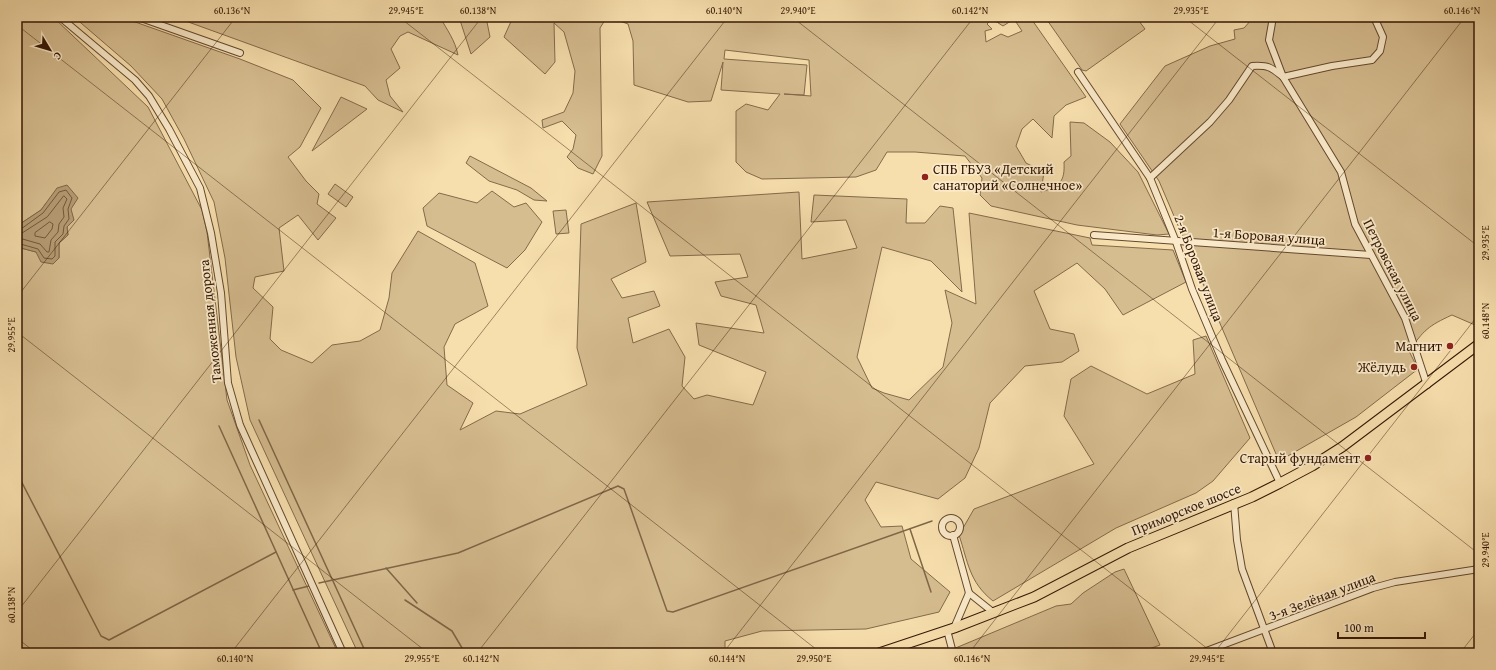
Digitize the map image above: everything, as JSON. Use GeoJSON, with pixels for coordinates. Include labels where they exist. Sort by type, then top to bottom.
{"type":"FeatureCollection","features":[{"type":"Feature","properties":{"kind":"main road","name":"Приморское шоссе"},"geometry":{"type":"LineString","coordinates":[[879,653],[950,629],[1034,597],[1155,536],[1280,483],[1342,448],[1427,385],[1479,344]]}},
{"type":"Feature","properties":{"kind":"street","name":"Таможенная дорога"},"geometry":{"type":"LineString","coordinates":[[60,17],[135,80],[150,96],[200,188],[211,233],[221,293],[228,383],[240,425],[343,653]]}},
{"type":"Feature","properties":{"kind":"street"},"geometry":{"type":"LineString","coordinates":[[138,17],[240,53]]}},
{"type":"Feature","properties":{"kind":"street","name":"Петровская улица"},"geometry":{"type":"LineString","coordinates":[[1273,17],[1269,40],[1282,77],[1341,172],[1355,224],[1405,318],[1427,385]]}},
{"type":"Feature","properties":{"kind":"street"},"geometry":{"type":"LineString","coordinates":[[1150,178],[1210,122],[1229,100],[1252,66],[1266,66],[1272,68],[1282,77],[1332,66],[1372,60],[1380,51],[1383,37],[1374,17]]}},
{"type":"Feature","properties":{"kind":"street","name":"2-я Боровая улица"},"geometry":{"type":"LineString","coordinates":[[1078,72],[1150,178],[1176,242],[1192,289],[1222,360],[1280,483]]}},
{"type":"Feature","properties":{"kind":"street","name":"1-я Боровая улица"},"geometry":{"type":"LineString","coordinates":[[1094,234],[1176,242],[1371,255]]}},
{"type":"Feature","properties":{"kind":"street"},"geometry":{"type":"LineString","coordinates":[[1234,503],[1237,540],[1242,569],[1273,653]]}},
{"type":"Feature","properties":{"kind":"street"},"geometry":{"type":"LineString","coordinates":[[953,535],[969,593],[994,613]]}},
{"type":"Feature","properties":{"kind":"street","name":"3-я Зелёная улица"},"geometry":{"type":"LineString","coordinates":[[1201,653],[1374,588],[1395,582],[1479,569]]}},
{"type":"Feature","properties":{"kind":"street"},"geometry":{"type":"LineString","coordinates":[[953,653],[950,629],[969,593]]}},
{"type":"Feature","properties":{"kind":"shaded area"},"geometry":{"type":"Polygon","coordinates":[[[17,17],[53,17],[148,107],[202,210],[207,232],[227,400],[250,465],[338,653],[17,653],[17,247],[59,258],[59,243],[68,235],[67,227],[74,220],[47,202],[41,210],[17,226],[17,17]]]}},
{"type":"Feature","properties":{"kind":"shaded area"},"geometry":{"type":"Polygon","coordinates":[[[74,17],[121,17],[240,59],[293,80],[321,108],[300,147],[288,157],[306,181],[319,194],[317,204],[336,218],[318,240],[298,215],[279,228],[284,271],[255,277],[253,288],[273,307],[270,339],[281,350],[312,363],[332,345],[360,341],[380,330],[389,298],[392,273],[418,231],[475,263],[488,306],[455,324],[444,347],[447,385],[473,403],[460,430],[496,411],[520,414],[587,385],[577,348],[581,224],[636,203],[646,262],[611,279],[622,298],[654,291],[660,306],[628,318],[633,343],[669,329],[685,357],[682,386],[694,399],[707,395],[753,405],[766,372],[699,345],[696,323],[764,333],[756,305],[721,296],[715,282],[748,277],[740,254],[670,256],[647,202],[799,192],[802,259],[857,248],[846,220],[811,222],[814,195],[907,199],[906,223],[925,223],[940,206],[953,208],[962,292],[931,261],[882,247],[857,357],[872,388],[909,400],[943,367],[952,323],[945,290],[976,304],[969,213],[1090,238],[1092,245],[1173,250],[1186,282],[1123,315],[1105,289],[1077,263],[1034,291],[1050,329],[1074,334],[1079,351],[1062,362],[1025,366],[990,403],[979,448],[965,478],[938,499],[876,482],[865,500],[881,527],[902,526],[911,559],[950,592],[939,612],[866,629],[762,631],[725,641],[725,653],[358,653],[250,420],[236,357],[225,258],[214,202],[184,139],[162,99],[131,66],[74,17]]]}},
{"type":"Feature","properties":{"kind":"shaded area"},"geometry":{"type":"Polygon","coordinates":[[[155,17],[440,17],[453,40],[458,55],[408,32],[400,36],[391,49],[400,68],[386,80],[390,96],[403,112],[378,100],[365,86],[180,19],[155,17]]]}},
{"type":"Feature","properties":{"kind":"shaded area"},"geometry":{"type":"Polygon","coordinates":[[[459,17],[486,17],[490,37],[471,54],[459,17]]]}},
{"type":"Feature","properties":{"kind":"shaded area"},"geometry":{"type":"Polygon","coordinates":[[[513,17],[607,17],[600,28],[602,156],[593,174],[578,168],[567,157],[573,149],[576,135],[562,121],[543,128],[542,120],[564,112],[573,93],[575,71],[564,32],[554,23],[555,62],[545,74],[504,37],[513,17]]]}},
{"type":"Feature","properties":{"kind":"shaded area"},"geometry":{"type":"Polygon","coordinates":[[[609,17],[955,17],[957,20],[958,17],[1030,17],[1086,97],[1066,105],[1054,116],[1052,138],[1033,119],[1022,129],[1016,146],[1026,163],[1044,172],[1041,192],[1053,188],[1062,179],[1064,174],[1064,162],[1071,156],[1070,122],[1084,123],[1110,142],[1138,172],[1169,234],[1157,235],[1077,225],[991,206],[980,195],[982,178],[965,156],[915,152],[887,152],[876,170],[856,177],[762,179],[746,172],[736,162],[736,111],[746,104],[768,110],[780,94],[721,90],[723,62],[711,101],[688,102],[634,85],[633,41],[628,24],[609,17]],[[992,19],[987,24],[992,29],[985,31],[986,42],[1001,34],[1008,37],[1022,31],[1014,19],[1003,26],[992,19]],[[725,50],[724,59],[807,65],[804,95],[784,94],[811,96],[809,60],[725,50]]]}},
{"type":"Feature","properties":{"kind":"shaded area"},"geometry":{"type":"Polygon","coordinates":[[[1045,17],[1136,17],[1145,29],[1086,71],[1082,70],[1045,17]]]}},
{"type":"Feature","properties":{"kind":"shaded area"},"geometry":{"type":"Polygon","coordinates":[[[1267,17],[1479,17],[1479,322],[1475,325],[1452,315],[1437,322],[1423,333],[1409,351],[1418,369],[1356,417],[1279,461],[1159,181],[1120,124],[1165,66],[1210,46],[1235,39],[1234,30],[1244,28],[1252,19],[1267,20],[1267,17]]]}},
{"type":"Feature","properties":{"kind":"shaded area"},"geometry":{"type":"Polygon","coordinates":[[[341,97],[367,109],[312,151],[341,97]]]}},
{"type":"Feature","properties":{"kind":"shaded area"},"geometry":{"type":"Polygon","coordinates":[[[470,156],[531,188],[547,201],[534,200],[517,190],[489,181],[466,163],[470,156]]]}},
{"type":"Feature","properties":{"kind":"shaded area"},"geometry":{"type":"Polygon","coordinates":[[[335,184],[353,197],[346,207],[328,194],[335,184]]]}},
{"type":"Feature","properties":{"kind":"shaded area"},"geometry":{"type":"Polygon","coordinates":[[[492,191],[514,207],[526,203],[542,222],[525,250],[507,268],[427,226],[423,208],[439,193],[477,203],[492,191]]]}},
{"type":"Feature","properties":{"kind":"shaded area"},"geometry":{"type":"Polygon","coordinates":[[[566,210],[569,233],[556,234],[553,211],[566,210]]]}},
{"type":"Feature","properties":{"kind":"shaded area"},"geometry":{"type":"Polygon","coordinates":[[[1206,336],[1250,438],[1213,481],[1196,493],[1116,528],[993,601],[985,594],[974,579],[967,563],[959,535],[974,509],[1094,464],[1064,416],[1071,379],[1091,366],[1147,394],[1195,374],[1193,340],[1206,336]]]}},
{"type":"Feature","properties":{"kind":"shaded area"},"geometry":{"type":"Polygon","coordinates":[[[1124,569],[1160,645],[1138,653],[938,653],[946,652],[1056,606],[1071,604],[1083,593],[1115,572],[1124,569]]]}},
{"type":"Feature","properties":{"kind":"water"},"geometry":{"type":"Polygon","coordinates":[[[67,185],[78,198],[71,209],[74,220],[67,227],[68,235],[59,243],[59,258],[53,264],[41,262],[36,252],[17,247],[17,226],[41,210],[57,188],[67,185]]]}},
{"type":"Feature","properties":{"kind":"waterway"},"geometry":{"type":"LineString","coordinates":[[259,420],[366,653]]}},
{"type":"Feature","properties":{"kind":"waterway"},"geometry":{"type":"LineString","coordinates":[[219,426],[322,653]]}},
{"type":"Feature","properties":{"kind":"waterway"},"geometry":{"type":"LineString","coordinates":[[17,473],[101,636],[109,640],[276,552]]}},
{"type":"Feature","properties":{"kind":"waterway"},"geometry":{"type":"LineString","coordinates":[[319,583],[458,553],[618,486],[624,489],[667,611],[673,612],[932,521]]}},
{"type":"Feature","properties":{"kind":"waterway"},"geometry":{"type":"LineString","coordinates":[[910,529],[931,592]]}},
{"type":"Feature","properties":{"kind":"waterway"},"geometry":{"type":"LineString","coordinates":[[386,568],[417,603]]}},
{"type":"Feature","properties":{"kind":"waterway"},"geometry":{"type":"LineString","coordinates":[[293,590],[309,586]]}},
{"type":"Feature","properties":{"kind":"waterway"},"geometry":{"type":"LineString","coordinates":[[405,600],[452,631],[465,653]]}},
{"type":"Feature","properties":{"kind":"place","name":"СПБ ГБУЗ «Детский санаторий «Солнечное»"},"geometry":{"type":"Point","coordinates":[925,177]}},
{"type":"Feature","properties":{"kind":"place","name":"Магнит"},"geometry":{"type":"Point","coordinates":[1450,346]}},
{"type":"Feature","properties":{"kind":"place","name":"Жёлудь"},"geometry":{"type":"Point","coordinates":[1414,367]}},
{"type":"Feature","properties":{"kind":"place","name":"Старый фундамент"},"geometry":{"type":"Point","coordinates":[1368,458]}}]}
